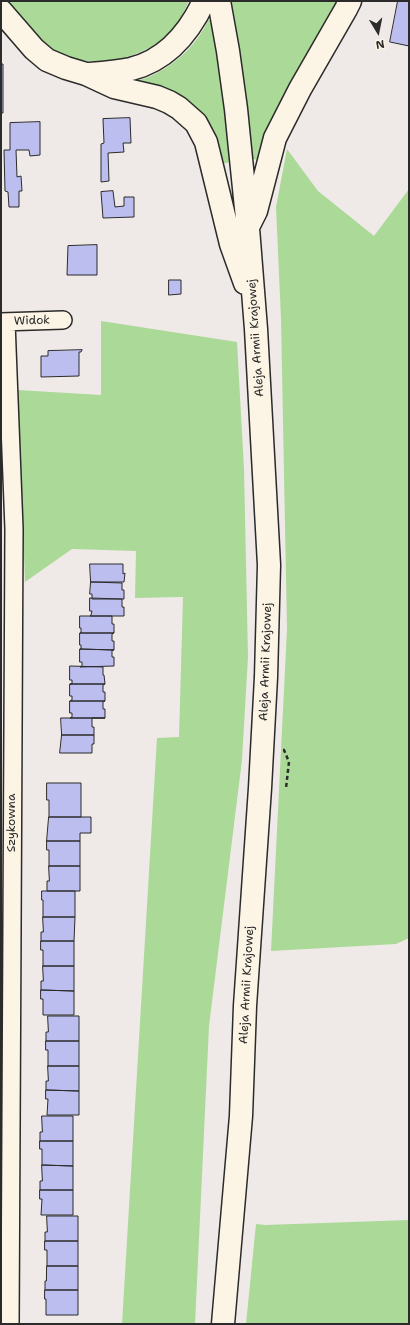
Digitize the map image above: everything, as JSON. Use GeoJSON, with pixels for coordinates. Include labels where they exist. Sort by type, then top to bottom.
{"type":"FeatureCollection","features":[{"type":"Feature","properties":{"kind":"main road"},"geometry":{"type":"LineString","coordinates":[[86,74],[132,69],[155,59],[175,45],[183,36],[198,14],[204,1]]}},
{"type":"Feature","properties":{"kind":"main road","name":"Aleja Armii Krajowej"},"geometry":{"type":"LineString","coordinates":[[219,1],[236,109],[248,228],[269,565],[266,677],[245,1006],[241,1116],[222,1324]]}},
{"type":"Feature","properties":{"kind":"main road"},"geometry":{"type":"LineString","coordinates":[[248,228],[256,211],[275,138],[300,89],[350,1]]}},
{"type":"Feature","properties":{"kind":"main road"},"geometry":{"type":"LineString","coordinates":[[1,11],[40,54],[56,64],[86,74],[114,87],[157,97],[179,108],[196,123],[206,142],[231,244],[254,308]]}},
{"type":"Feature","properties":{"kind":"street","name":"Widok"},"geometry":{"type":"LineString","coordinates":[[4,322],[63,320]]}},
{"type":"Feature","properties":{"kind":"street","name":"Szykowna"},"geometry":{"type":"LineString","coordinates":[[4,322],[14,529],[10,1324]]}},
{"type":"Feature","properties":{"kind":"green space"},"geometry":{"type":"Polygon","coordinates":[[[7,1],[189,1],[181,18],[170,32],[156,44],[139,53],[102,61],[84,60],[66,56],[50,48],[32,32],[7,1]]]}},
{"type":"Feature","properties":{"kind":"green space"},"geometry":{"type":"Polygon","coordinates":[[[229,1],[341,1],[262,160],[252,159],[245,87],[229,1]]]}},
{"type":"Feature","properties":{"kind":"green space"},"geometry":{"type":"Polygon","coordinates":[[[208,20],[212,22],[223,92],[231,162],[221,164],[217,150],[139,84],[140,80],[157,73],[173,63],[187,51],[199,36],[208,20]]]}},
{"type":"Feature","properties":{"kind":"green space"},"geometry":{"type":"Polygon","coordinates":[[[287,149],[318,191],[374,236],[409,189],[409,938],[396,944],[271,951],[287,629],[281,319],[276,207],[287,149]]]}},
{"type":"Feature","properties":{"kind":"green space"},"geometry":{"type":"Polygon","coordinates":[[[101,321],[237,342],[244,469],[248,657],[242,760],[209,1026],[195,1324],[122,1324],[157,738],[179,737],[183,597],[135,598],[136,551],[72,549],[25,582],[18,390],[101,395],[101,321]]]}},
{"type":"Feature","properties":{"kind":"green space"},"geometry":{"type":"Polygon","coordinates":[[[409,1220],[409,1324],[246,1324],[256,1224],[265,1225],[409,1220]]]}},
{"type":"Feature","properties":{"kind":"building"},"geometry":{"type":"Polygon","coordinates":[[[398,1],[409,1],[409,46],[390,42],[398,1]]]}},
{"type":"Feature","properties":{"kind":"building"},"geometry":{"type":"Polygon","coordinates":[[[1,64],[3,64],[3,113],[1,113],[1,64]]]}},
{"type":"Feature","properties":{"kind":"building"},"geometry":{"type":"Polygon","coordinates":[[[130,118],[131,143],[123,143],[124,152],[108,153],[109,181],[101,182],[101,144],[104,143],[103,119],[130,118]]]}},
{"type":"Feature","properties":{"kind":"building"},"geometry":{"type":"Polygon","coordinates":[[[40,122],[40,155],[30,156],[29,150],[16,150],[17,177],[21,176],[22,191],[19,191],[19,207],[9,207],[8,192],[5,191],[4,150],[10,150],[10,123],[40,122]]]}},
{"type":"Feature","properties":{"kind":"building"},"geometry":{"type":"Polygon","coordinates":[[[113,191],[115,207],[124,206],[124,197],[134,197],[134,217],[103,218],[101,192],[113,191]]]}},
{"type":"Feature","properties":{"kind":"building"},"geometry":{"type":"Polygon","coordinates":[[[97,245],[97,275],[67,275],[68,246],[97,245]]]}},
{"type":"Feature","properties":{"kind":"building"},"geometry":{"type":"Polygon","coordinates":[[[169,280],[181,280],[181,294],[169,295],[169,280]]]}},
{"type":"Feature","properties":{"kind":"building"},"geometry":{"type":"Polygon","coordinates":[[[82,350],[79,352],[79,376],[41,377],[41,356],[48,356],[48,351],[82,350]]]}},
{"type":"Feature","properties":{"kind":"building"},"geometry":{"type":"Polygon","coordinates":[[[90,564],[123,564],[123,574],[125,573],[124,582],[91,582],[90,564]]]}},
{"type":"Feature","properties":{"kind":"building"},"geometry":{"type":"Polygon","coordinates":[[[91,582],[122,583],[124,599],[92,599],[92,594],[90,594],[91,582]]]}},
{"type":"Feature","properties":{"kind":"building"},"geometry":{"type":"Polygon","coordinates":[[[90,598],[122,599],[124,616],[90,616],[92,611],[90,611],[90,598]]]}},
{"type":"Feature","properties":{"kind":"building"},"geometry":{"type":"Polygon","coordinates":[[[80,616],[112,616],[114,633],[80,633],[80,616]]]}},
{"type":"Feature","properties":{"kind":"building"},"geometry":{"type":"Polygon","coordinates":[[[80,633],[114,633],[112,634],[112,641],[114,641],[114,650],[80,649],[80,633]]]}},
{"type":"Feature","properties":{"kind":"building"},"geometry":{"type":"Polygon","coordinates":[[[80,649],[114,650],[112,650],[112,657],[114,657],[114,666],[80,667],[82,666],[82,662],[80,662],[80,649]]]}},
{"type":"Feature","properties":{"kind":"building"},"geometry":{"type":"Polygon","coordinates":[[[70,666],[103,667],[105,684],[72,684],[72,680],[70,680],[70,666]]]}},
{"type":"Feature","properties":{"kind":"building"},"geometry":{"type":"Polygon","coordinates":[[[70,684],[105,684],[103,685],[103,692],[105,692],[105,701],[70,701],[72,700],[72,696],[70,696],[70,684]]]}},
{"type":"Feature","properties":{"kind":"building"},"geometry":{"type":"Polygon","coordinates":[[[70,701],[105,701],[103,702],[103,709],[105,709],[105,718],[70,718],[72,717],[72,713],[70,713],[70,701]]]}},
{"type":"Feature","properties":{"kind":"building"},"geometry":{"type":"Polygon","coordinates":[[[61,718],[92,718],[94,735],[62,735],[61,718]]]}},
{"type":"Feature","properties":{"kind":"building"},"geometry":{"type":"Polygon","coordinates":[[[62,735],[94,735],[92,753],[60,753],[62,735]]]}},
{"type":"Feature","properties":{"kind":"building"},"geometry":{"type":"Polygon","coordinates":[[[47,783],[81,783],[81,817],[49,817],[47,783]]]}},
{"type":"Feature","properties":{"kind":"building"},"geometry":{"type":"Polygon","coordinates":[[[49,817],[91,817],[91,833],[80,833],[80,841],[47,841],[49,817]]]}},
{"type":"Feature","properties":{"kind":"building"},"geometry":{"type":"Polygon","coordinates":[[[47,841],[80,841],[80,866],[49,866],[49,850],[47,850],[47,841]]]}},
{"type":"Feature","properties":{"kind":"building"},"geometry":{"type":"Polygon","coordinates":[[[49,866],[80,866],[80,891],[47,891],[49,866]]]}},
{"type":"Feature","properties":{"kind":"building"},"geometry":{"type":"Polygon","coordinates":[[[42,891],[75,891],[75,917],[43,917],[42,891]]]}},
{"type":"Feature","properties":{"kind":"building"},"geometry":{"type":"Polygon","coordinates":[[[43,917],[75,917],[74,941],[41,941],[41,932],[43,932],[43,917]]]}},
{"type":"Feature","properties":{"kind":"building"},"geometry":{"type":"Polygon","coordinates":[[[41,941],[74,941],[74,966],[43,966],[43,950],[41,950],[41,941]]]}},
{"type":"Feature","properties":{"kind":"building"},"geometry":{"type":"Polygon","coordinates":[[[43,966],[74,966],[74,991],[41,990],[41,981],[43,981],[43,966]]]}},
{"type":"Feature","properties":{"kind":"building"},"geometry":{"type":"Polygon","coordinates":[[[41,990],[74,991],[74,1015],[43,1015],[43,999],[41,999],[41,990]]]}},
{"type":"Feature","properties":{"kind":"building"},"geometry":{"type":"Polygon","coordinates":[[[48,1016],[79,1016],[79,1041],[46,1041],[46,1032],[48,1032],[48,1016]]]}},
{"type":"Feature","properties":{"kind":"building"},"geometry":{"type":"Polygon","coordinates":[[[46,1041],[79,1041],[79,1066],[48,1066],[48,1050],[46,1050],[46,1041]]]}},
{"type":"Feature","properties":{"kind":"building"},"geometry":{"type":"Polygon","coordinates":[[[48,1066],[79,1066],[79,1091],[46,1090],[46,1081],[48,1081],[48,1066]]]}},
{"type":"Feature","properties":{"kind":"building"},"geometry":{"type":"Polygon","coordinates":[[[46,1090],[79,1091],[79,1115],[47,1115],[48,1099],[46,1099],[46,1090]]]}},
{"type":"Feature","properties":{"kind":"building"},"geometry":{"type":"Polygon","coordinates":[[[42,1116],[73,1116],[73,1141],[40,1141],[40,1132],[42,1132],[42,1116]]]}},
{"type":"Feature","properties":{"kind":"building"},"geometry":{"type":"Polygon","coordinates":[[[40,1141],[73,1141],[73,1166],[42,1165],[42,1149],[40,1149],[40,1141]]]}},
{"type":"Feature","properties":{"kind":"building"},"geometry":{"type":"Polygon","coordinates":[[[42,1165],[73,1166],[73,1190],[40,1190],[40,1181],[42,1181],[42,1165]]]}},
{"type":"Feature","properties":{"kind":"building"},"geometry":{"type":"Polygon","coordinates":[[[40,1190],[73,1190],[73,1215],[41,1215],[42,1199],[40,1199],[40,1190]]]}},
{"type":"Feature","properties":{"kind":"building"},"geometry":{"type":"Polygon","coordinates":[[[47,1216],[78,1216],[78,1241],[45,1241],[45,1232],[47,1232],[47,1216]]]}},
{"type":"Feature","properties":{"kind":"building"},"geometry":{"type":"Polygon","coordinates":[[[45,1241],[78,1241],[78,1266],[47,1266],[47,1250],[45,1250],[45,1241]]]}},
{"type":"Feature","properties":{"kind":"building"},"geometry":{"type":"Polygon","coordinates":[[[47,1266],[78,1266],[78,1290],[45,1290],[47,1266]]]}},
{"type":"Feature","properties":{"kind":"building"},"geometry":{"type":"Polygon","coordinates":[[[45,1290],[78,1290],[78,1315],[46,1315],[45,1290]]]}}]}
